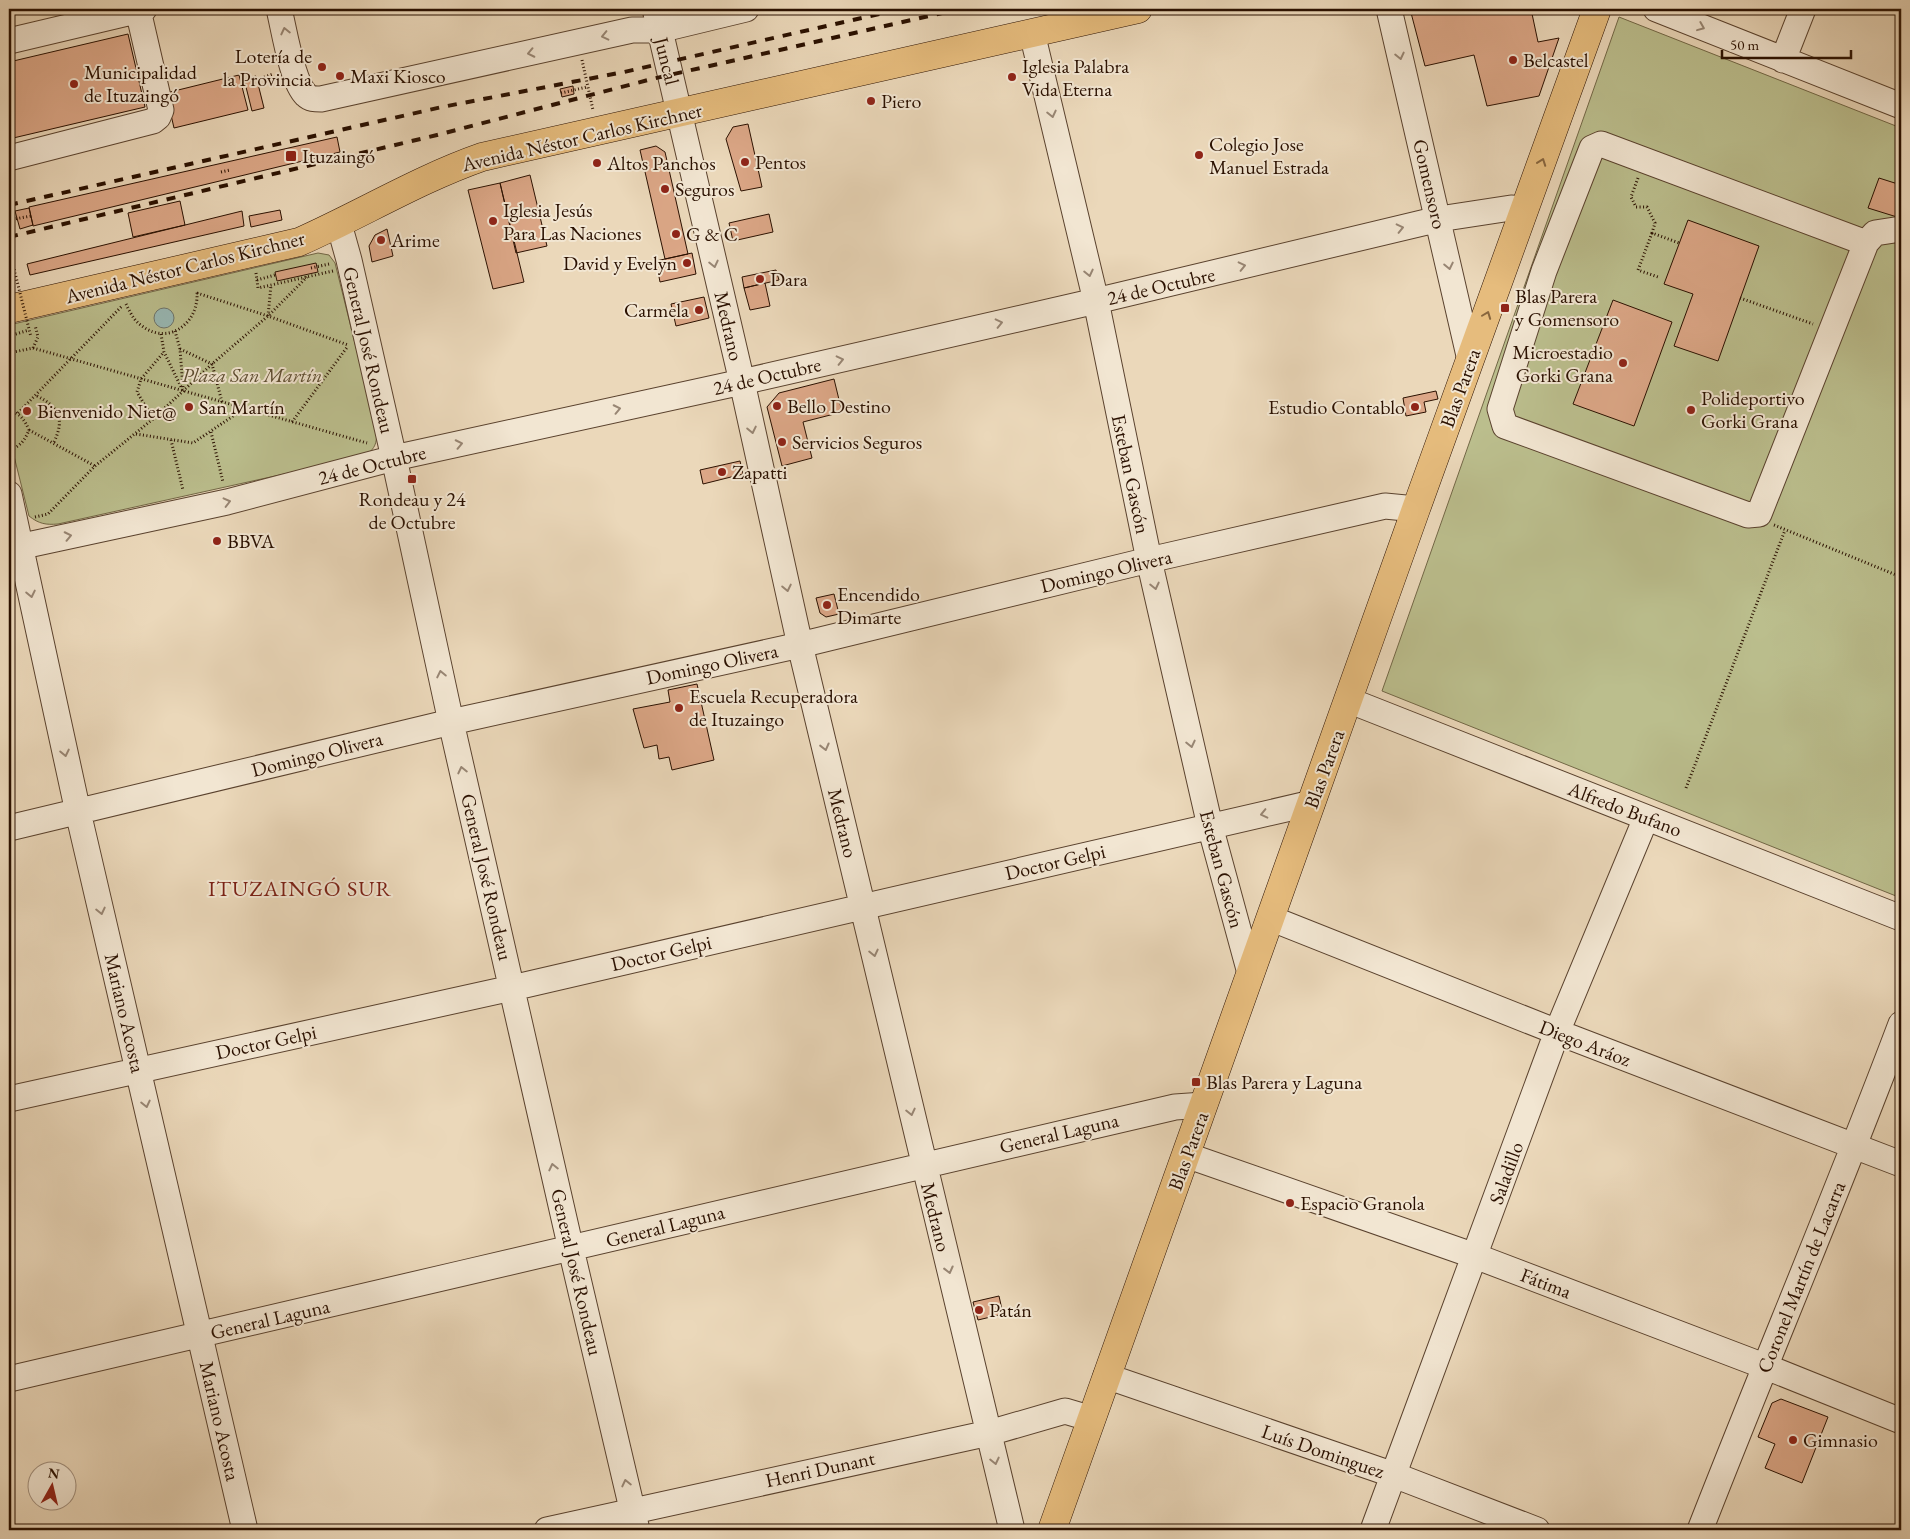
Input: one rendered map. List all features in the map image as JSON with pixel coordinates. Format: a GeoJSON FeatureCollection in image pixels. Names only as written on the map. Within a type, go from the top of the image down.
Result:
{"type":"FeatureCollection","features":[{"type":"Feature","properties":{"kind":"main road","name":"Avenida Néstor Carlos Kirchner"},"geometry":{"type":"LineString","coordinates":[[22,315],[192,267],[299,242],[454,167],[482,158],[1138,9]]}},
{"type":"Feature","properties":{"kind":"main road","name":"Blas Parera"},"geometry":{"type":"LineString","coordinates":[[1052,1530],[1416,509],[1597,9]]}},
{"type":"Feature","properties":{"kind":"street"},"geometry":{"type":"LineString","coordinates":[[9,41],[141,9],[161,110],[158,117],[153,121],[9,158]]}},
{"type":"Feature","properties":{"kind":"street"},"geometry":{"type":"LineString","coordinates":[[279,9],[293,67],[300,87],[311,99],[320,99],[632,30],[657,19],[702,9]]}},
{"type":"Feature","properties":{"kind":"street"},"geometry":{"type":"LineString","coordinates":[[657,19],[746,9]]}},
{"type":"Feature","properties":{"kind":"street","name":"Gomensoro"},"geometry":{"type":"LineString","coordinates":[[1389,9],[1470,360]]}},
{"type":"Feature","properties":{"kind":"street"},"geometry":{"type":"LineString","coordinates":[[1656,9],[1901,106]]}},
{"type":"Feature","properties":{"kind":"street"},"geometry":{"type":"LineString","coordinates":[[1783,60],[1803,9]]}},
{"type":"Feature","properties":{"kind":"street","name":"Juncal"},"geometry":{"type":"LineString","coordinates":[[657,19],[680,114]]}},
{"type":"Feature","properties":{"kind":"street","name":"Esteban Gascón"},"geometry":{"type":"LineString","coordinates":[[1032,33],[1096,301],[1149,560],[1210,826],[1250,973]]}},
{"type":"Feature","properties":{"kind":"street","name":"Medrano"},"geometry":{"type":"LineString","coordinates":[[680,114],[800,645],[1012,1530]]}},
{"type":"Feature","properties":{"kind":"street"},"geometry":{"type":"LineString","coordinates":[[1866,243],[1601,144],[1592,148],[1544,271],[1500,409],[1505,426],[1748,515],[1759,514],[1866,243],[1875,233],[1901,229]]}},
{"type":"Feature","properties":{"kind":"street","name":"24 de Octubre"},"geometry":{"type":"LineString","coordinates":[[14,548],[227,502],[393,454],[742,382],[1096,301],[1439,219],[1511,208],[1525,209]]}},
{"type":"Feature","properties":{"kind":"street","name":"General José Rondeau"},"geometry":{"type":"LineString","coordinates":[[339,224],[393,454],[571,1249],[635,1520]]}},
{"type":"Feature","properties":{"kind":"street","name":"Mariano Acosta"},"geometry":{"type":"LineString","coordinates":[[9,494],[15,522],[14,548],[78,812],[245,1530]]}},
{"type":"Feature","properties":{"kind":"street","name":"Domingo Olivera"},"geometry":{"type":"LineString","coordinates":[[9,828],[452,722],[800,645],[1149,560],[1385,506],[1416,509]]}},
{"type":"Feature","properties":{"kind":"street","name":"Alfredo Bufano"},"geometry":{"type":"LineString","coordinates":[[1348,700],[1901,918]]}},
{"type":"Feature","properties":{"kind":"street","name":"Doctor Gelpi"},"geometry":{"type":"LineString","coordinates":[[9,1099],[512,988],[1312,803]]}},
{"type":"Feature","properties":{"kind":"street","name":"Saladillo"},"geometry":{"type":"LineString","coordinates":[[1373,1530],[1476,1256],[1557,1032],[1646,818]]}},
{"type":"Feature","properties":{"kind":"street","name":"Diego Aráoz"},"geometry":{"type":"LineString","coordinates":[[1270,918],[1557,1032],[1901,1164]]}},
{"type":"Feature","properties":{"kind":"street","name":"Coronel Martín de Lacarra"},"geometry":{"type":"LineString","coordinates":[[1700,1530],[1764,1366],[1855,1146],[1901,1024]]}},
{"type":"Feature","properties":{"kind":"street","name":"General Laguna"},"geometry":{"type":"LineString","coordinates":[[9,1379],[571,1249],[923,1164],[1175,1106],[1204,1105]]}},
{"type":"Feature","properties":{"kind":"street","name":"Fátima"},"geometry":{"type":"LineString","coordinates":[[1186,1156],[1476,1256],[1764,1366],[1901,1422]]}},
{"type":"Feature","properties":{"kind":"street","name":"Luís Dominguez"},"geometry":{"type":"LineString","coordinates":[[1106,1376],[1394,1475],[1537,1530]]}},
{"type":"Feature","properties":{"kind":"street","name":"Henri Dunant"},"geometry":{"type":"LineString","coordinates":[[547,1530],[635,1520],[989,1433],[1065,1411],[1092,1419]]}},
{"type":"Feature","properties":{"kind":"path"},"geometry":{"type":"LineString","coordinates":[[578,42],[595,117]]}},
{"type":"Feature","properties":{"kind":"path"},"geometry":{"type":"LineString","coordinates":[[561,93],[587,87]]}},
{"type":"Feature","properties":{"kind":"path"},"geometry":{"type":"LineString","coordinates":[[1645,160],[1631,197],[1636,207],[1647,207],[1655,223],[1638,270],[1658,277]]}},
{"type":"Feature","properties":{"kind":"path"},"geometry":{"type":"LineString","coordinates":[[221,172],[230,170]]}},
{"type":"Feature","properties":{"kind":"path"},"geometry":{"type":"LineString","coordinates":[[9,220],[31,216]]}},
{"type":"Feature","properties":{"kind":"path"},"geometry":{"type":"LineString","coordinates":[[1652,233],[1679,243]]}},
{"type":"Feature","properties":{"kind":"path"},"geometry":{"type":"LineString","coordinates":[[9,249],[22,315],[31,337]]}},
{"type":"Feature","properties":{"kind":"path"},"geometry":{"type":"LineString","coordinates":[[253,253],[258,288],[350,268]]}},
{"type":"Feature","properties":{"kind":"path"},"geometry":{"type":"LineString","coordinates":[[18,413],[37,396],[126,302],[133,318],[141,326],[161,334],[175,331],[185,325],[193,316],[197,305],[192,267]]}},
{"type":"Feature","properties":{"kind":"path"},"geometry":{"type":"LineString","coordinates":[[257,280],[275,276]]}},
{"type":"Feature","properties":{"kind":"path"},"geometry":{"type":"LineString","coordinates":[[15,522],[48,514],[95,466],[153,419],[212,364],[268,316],[307,277]]}},
{"type":"Feature","properties":{"kind":"path"},"geometry":{"type":"LineString","coordinates":[[268,316],[272,284]]}},
{"type":"Feature","properties":{"kind":"path"},"geometry":{"type":"LineString","coordinates":[[197,294],[268,316],[348,346],[292,422]]}},
{"type":"Feature","properties":{"kind":"path"},"geometry":{"type":"LineString","coordinates":[[1740,298],[1831,330]]}},
{"type":"Feature","properties":{"kind":"path"},"geometry":{"type":"LineString","coordinates":[[9,336],[22,315]]}},
{"type":"Feature","properties":{"kind":"path"},"geometry":{"type":"LineString","coordinates":[[22,315],[38,337],[33,348]]}},
{"type":"Feature","properties":{"kind":"path"},"geometry":{"type":"LineString","coordinates":[[175,331],[180,349],[183,391]]}},
{"type":"Feature","properties":{"kind":"path"},"geometry":{"type":"LineString","coordinates":[[161,334],[164,352],[183,391]]}},
{"type":"Feature","properties":{"kind":"path"},"geometry":{"type":"LineString","coordinates":[[9,344],[10,353],[33,348],[245,408],[393,454]]}},
{"type":"Feature","properties":{"kind":"path"},"geometry":{"type":"LineString","coordinates":[[180,349],[212,364]]}},
{"type":"Feature","properties":{"kind":"path"},"geometry":{"type":"LineString","coordinates":[[153,419],[137,392],[141,379],[164,352]]}},
{"type":"Feature","properties":{"kind":"path"},"geometry":{"type":"LineString","coordinates":[[212,364],[222,402]]}},
{"type":"Feature","properties":{"kind":"path"},"geometry":{"type":"LineString","coordinates":[[37,396],[56,409],[59,418],[58,435],[54,442]]}},
{"type":"Feature","properties":{"kind":"path"},"geometry":{"type":"LineString","coordinates":[[135,434],[193,443],[245,408]]}},
{"type":"Feature","properties":{"kind":"path"},"geometry":{"type":"LineString","coordinates":[[9,411],[18,413],[29,430],[95,466]]}},
{"type":"Feature","properties":{"kind":"path"},"geometry":{"type":"LineString","coordinates":[[9,450],[21,444],[29,430]]}},
{"type":"Feature","properties":{"kind":"path"},"geometry":{"type":"LineString","coordinates":[[210,432],[227,502]]}},
{"type":"Feature","properties":{"kind":"path"},"geometry":{"type":"LineString","coordinates":[[171,440],[188,511]]}},
{"type":"Feature","properties":{"kind":"path"},"geometry":{"type":"LineString","coordinates":[[1748,515],[1901,577]]}},
{"type":"Feature","properties":{"kind":"path"},"geometry":{"type":"LineString","coordinates":[[1686,788],[1785,530]]}},
{"type":"Feature","properties":{"kind":"green space","name":"Polideportivo Gorki Grana"},"geometry":{"type":"Polygon","coordinates":[[[1619,17],[1901,128],[1901,898],[1382,691],[1619,17]]]}},
{"type":"Feature","properties":{"kind":"green space","name":"Plaza San Martín"},"geometry":{"type":"Polygon","coordinates":[[[318,253],[329,255],[335,263],[376,428],[376,442],[370,452],[361,457],[58,524],[43,523],[29,516],[9,436],[9,325],[318,253]]]}},
{"type":"Feature","properties":{"kind":"water"},"geometry":{"type":"Polygon","coordinates":[[[164,308],[171,311],[174,318],[171,325],[164,328],[157,325],[154,318],[157,311],[164,308]]]}},
{"type":"Feature","properties":{"kind":"building","name":"Belcastel"},"geometry":{"type":"Polygon","coordinates":[[[1410,9],[1531,9],[1538,42],[1559,38],[1539,96],[1487,106],[1474,55],[1425,66],[1410,9]]]}},
{"type":"Feature","properties":{"kind":"building","name":"Municipalidad de Ituzaingó"},"geometry":{"type":"Polygon","coordinates":[[[128,34],[145,107],[9,139],[9,62],[128,34]]]}},
{"type":"Feature","properties":{"kind":"building"},"geometry":{"type":"Polygon","coordinates":[[[239,75],[248,110],[174,128],[166,93],[239,75]]]}},
{"type":"Feature","properties":{"kind":"building"},"geometry":{"type":"Polygon","coordinates":[[[256,76],[264,108],[252,111],[244,79],[256,76]]]}},
{"type":"Feature","properties":{"kind":"building"},"geometry":{"type":"Polygon","coordinates":[[[573,86],[574,94],[562,97],[560,89],[573,86]]]}},
{"type":"Feature","properties":{"kind":"building"},"geometry":{"type":"Polygon","coordinates":[[[748,124],[762,187],[741,191],[726,139],[733,127],[748,124]]]}},
{"type":"Feature","properties":{"kind":"building"},"geometry":{"type":"Polygon","coordinates":[[[337,137],[340,152],[33,226],[29,207],[337,137]]]}},
{"type":"Feature","properties":{"kind":"building"},"geometry":{"type":"Polygon","coordinates":[[[656,146],[665,152],[688,254],[665,259],[640,150],[656,146]]]}},
{"type":"Feature","properties":{"kind":"building"},"geometry":{"type":"Polygon","coordinates":[[[530,175],[547,246],[516,253],[500,183],[530,175]]]}},
{"type":"Feature","properties":{"kind":"building"},"geometry":{"type":"Polygon","coordinates":[[[1879,178],[1901,185],[1901,204],[1897,217],[1868,208],[1879,178]]]}},
{"type":"Feature","properties":{"kind":"building","name":"Iglesia Jesús Para Las Naciones"},"geometry":{"type":"Polygon","coordinates":[[[500,183],[524,282],[493,289],[468,190],[500,183]]]}},
{"type":"Feature","properties":{"kind":"building"},"geometry":{"type":"Polygon","coordinates":[[[180,201],[185,225],[133,237],[128,213],[180,201]]]}},
{"type":"Feature","properties":{"kind":"building"},"geometry":{"type":"Polygon","coordinates":[[[29,208],[33,225],[20,229],[15,211],[29,208]]]}},
{"type":"Feature","properties":{"kind":"building"},"geometry":{"type":"Polygon","coordinates":[[[280,210],[282,220],[251,227],[249,216],[280,210]]]}},
{"type":"Feature","properties":{"kind":"building"},"geometry":{"type":"Polygon","coordinates":[[[242,211],[244,226],[30,275],[27,264],[242,211]]]}},
{"type":"Feature","properties":{"kind":"building"},"geometry":{"type":"Polygon","coordinates":[[[769,214],[773,232],[733,241],[729,223],[769,214]]]}},
{"type":"Feature","properties":{"kind":"building"},"geometry":{"type":"Polygon","coordinates":[[[1688,220],[1759,246],[1718,361],[1674,346],[1693,294],[1664,284],[1688,220]]]}},
{"type":"Feature","properties":{"kind":"building","name":"Arime"},"geometry":{"type":"Polygon","coordinates":[[[387,229],[393,256],[372,262],[369,246],[375,235],[387,229]]]}},
{"type":"Feature","properties":{"kind":"building"},"geometry":{"type":"Polygon","coordinates":[[[692,253],[696,274],[660,282],[656,261],[692,253]]]}},
{"type":"Feature","properties":{"kind":"building"},"geometry":{"type":"Polygon","coordinates":[[[316,263],[318,272],[277,281],[275,272],[316,263]]]}},
{"type":"Feature","properties":{"kind":"building","name":"Dara"},"geometry":{"type":"Polygon","coordinates":[[[776,270],[779,280],[744,288],[742,277],[776,270]]]}},
{"type":"Feature","properties":{"kind":"building"},"geometry":{"type":"Polygon","coordinates":[[[765,283],[770,306],[750,310],[744,288],[765,283]]]}},
{"type":"Feature","properties":{"kind":"building"},"geometry":{"type":"Polygon","coordinates":[[[704,297],[709,318],[676,326],[671,304],[704,297]]]}},
{"type":"Feature","properties":{"kind":"building","name":"Microestadio Gorki Grana"},"geometry":{"type":"Polygon","coordinates":[[[1613,300],[1672,322],[1634,426],[1573,404],[1613,300]]]}},
{"type":"Feature","properties":{"kind":"building"},"geometry":{"type":"Polygon","coordinates":[[[834,379],[842,412],[803,422],[812,458],[782,466],[767,407],[779,393],[834,379]]]}},
{"type":"Feature","properties":{"kind":"building","name":"Estudio Contablo"},"geometry":{"type":"Polygon","coordinates":[[[1436,391],[1438,399],[1424,402],[1426,412],[1406,416],[1403,398],[1436,391]]]}},
{"type":"Feature","properties":{"kind":"building","name":"Zapatti"},"geometry":{"type":"Polygon","coordinates":[[[740,461],[743,474],[703,484],[700,470],[740,461]]]}},
{"type":"Feature","properties":{"kind":"building","name":"Encendido Dimarte"},"geometry":{"type":"Polygon","coordinates":[[[834,594],[839,614],[826,617],[820,613],[816,598],[834,594]]]}},
{"type":"Feature","properties":{"kind":"building"},"geometry":{"type":"Polygon","coordinates":[[[697,684],[714,760],[672,770],[669,757],[659,759],[657,745],[644,748],[633,709],[670,702],[668,690],[697,684]]]}},
{"type":"Feature","properties":{"kind":"building"},"geometry":{"type":"Polygon","coordinates":[[[999,1296],[1003,1314],[978,1320],[973,1302],[999,1296]]]}},
{"type":"Feature","properties":{"kind":"building","name":"Gimnasio"},"geometry":{"type":"Polygon","coordinates":[[[1781,1399],[1828,1417],[1802,1483],[1765,1468],[1775,1444],[1758,1437],[1772,1403],[1781,1399]]]}},
{"type":"Feature","properties":{"kind":"railway"},"geometry":{"type":"LineString","coordinates":[[9,205],[442,107],[624,72],[901,9]]}},
{"type":"Feature","properties":{"kind":"railway"},"geometry":{"type":"LineString","coordinates":[[9,237],[437,135],[652,79],[960,9]]}},
{"type":"Feature","properties":{"kind":"place","name":"Belcastel"},"geometry":{"type":"Point","coordinates":[1513,60]}},
{"type":"Feature","properties":{"kind":"place","name":"Lotería de la Provincia"},"geometry":{"type":"Point","coordinates":[322,67]}},
{"type":"Feature","properties":{"kind":"place","name":"Maxi Kiosco"},"geometry":{"type":"Point","coordinates":[340,76]}},
{"type":"Feature","properties":{"kind":"place","name":"Iglesia Palabra Vida Eterna"},"geometry":{"type":"Point","coordinates":[1012,77]}},
{"type":"Feature","properties":{"kind":"place","name":"Municipalidad de Ituzaingó"},"geometry":{"type":"Point","coordinates":[74,84]}},
{"type":"Feature","properties":{"kind":"place","name":"Piero"},"geometry":{"type":"Point","coordinates":[871,101]}},
{"type":"Feature","properties":{"kind":"place","name":"Colegio Jose Manuel Estrada"},"geometry":{"type":"Point","coordinates":[1199,155]}},
{"type":"Feature","properties":{"kind":"place","name":"Ituzaingó"},"geometry":{"type":"Point","coordinates":[291,156]}},
{"type":"Feature","properties":{"kind":"place","name":"Pentos"},"geometry":{"type":"Point","coordinates":[745,162]}},
{"type":"Feature","properties":{"kind":"place","name":"Altos Panchos"},"geometry":{"type":"Point","coordinates":[597,163]}},
{"type":"Feature","properties":{"kind":"place","name":"Seguros"},"geometry":{"type":"Point","coordinates":[665,189]}},
{"type":"Feature","properties":{"kind":"place","name":"Iglesia Jesús Para Las Naciones"},"geometry":{"type":"Point","coordinates":[493,221]}},
{"type":"Feature","properties":{"kind":"place","name":"G & C"},"geometry":{"type":"Point","coordinates":[676,234]}},
{"type":"Feature","properties":{"kind":"place","name":"Arime"},"geometry":{"type":"Point","coordinates":[381,240]}},
{"type":"Feature","properties":{"kind":"place","name":"David y Evelyn"},"geometry":{"type":"Point","coordinates":[687,263]}},
{"type":"Feature","properties":{"kind":"place","name":"Dara"},"geometry":{"type":"Point","coordinates":[760,279]}},
{"type":"Feature","properties":{"kind":"place","name":"Blas Parera y Gomensoro"},"geometry":{"type":"Point","coordinates":[1505,308]}},
{"type":"Feature","properties":{"kind":"place","name":"Carmela"},"geometry":{"type":"Point","coordinates":[699,310]}},
{"type":"Feature","properties":{"kind":"place","name":"Microestadio Gorki Grana"},"geometry":{"type":"Point","coordinates":[1623,363]}},
{"type":"Feature","properties":{"kind":"place","name":"Bello Destino"},"geometry":{"type":"Point","coordinates":[777,406]}},
{"type":"Feature","properties":{"kind":"place","name":"San Martín"},"geometry":{"type":"Point","coordinates":[189,407]}},
{"type":"Feature","properties":{"kind":"place","name":"Estudio Contablo"},"geometry":{"type":"Point","coordinates":[1415,407]}},
{"type":"Feature","properties":{"kind":"place","name":"Polideportivo Gorki Grana"},"geometry":{"type":"Point","coordinates":[1691,410]}},
{"type":"Feature","properties":{"kind":"place","name":"Bienvenido Niet@"},"geometry":{"type":"Point","coordinates":[27,411]}},
{"type":"Feature","properties":{"kind":"place","name":"Servicios Seguros"},"geometry":{"type":"Point","coordinates":[782,442]}},
{"type":"Feature","properties":{"kind":"place","name":"Zapatti"},"geometry":{"type":"Point","coordinates":[722,472]}},
{"type":"Feature","properties":{"kind":"place","name":"Rondeau y 24 de Octubre"},"geometry":{"type":"Point","coordinates":[412,479]}},
{"type":"Feature","properties":{"kind":"place","name":"BBVA"},"geometry":{"type":"Point","coordinates":[217,541]}},
{"type":"Feature","properties":{"kind":"place","name":"Encendido Dimarte"},"geometry":{"type":"Point","coordinates":[827,605]}},
{"type":"Feature","properties":{"kind":"place","name":"Escuela Recuperadora de Ituzaingo"},"geometry":{"type":"Point","coordinates":[679,708]}},
{"type":"Feature","properties":{"kind":"place","name":"Blas Parera y Laguna"},"geometry":{"type":"Point","coordinates":[1196,1082]}},
{"type":"Feature","properties":{"kind":"place","name":"Espacio Granola"},"geometry":{"type":"Point","coordinates":[1290,1203]}},
{"type":"Feature","properties":{"kind":"place","name":"Patán"},"geometry":{"type":"Point","coordinates":[979,1310]}},
{"type":"Feature","properties":{"kind":"place","name":"Gimnasio"},"geometry":{"type":"Point","coordinates":[1793,1440]}},
{"type":"Feature","properties":{"kind":"district","name":"ITUZAINGÓ SUR"},"geometry":{"type":"Point","coordinates":[300,888]}}]}
